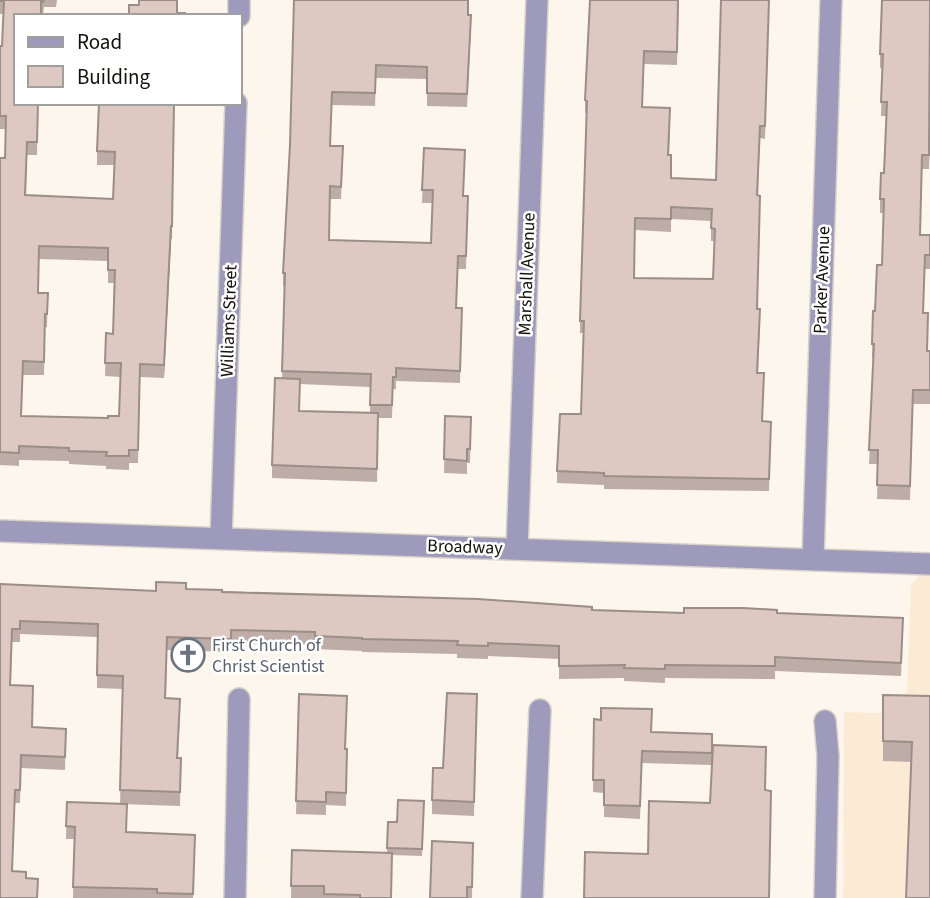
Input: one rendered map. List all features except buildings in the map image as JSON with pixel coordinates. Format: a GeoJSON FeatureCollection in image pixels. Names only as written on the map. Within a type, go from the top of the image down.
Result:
{"type":"FeatureCollection","features":[{"type":"Feature","properties":{"kind":"street","name":"Marshall Avenue"},"geometry":{"type":"LineString","coordinates":[[517,549],[537,0]]}},
{"type":"Feature","properties":{"kind":"street","name":"Parker Avenue"},"geometry":{"type":"LineString","coordinates":[[813,559],[831,0]]}},
{"type":"Feature","properties":{"kind":"street","name":"Williams Street"},"geometry":{"type":"LineString","coordinates":[[222,538],[236,105]]}},
{"type":"Feature","properties":{"kind":"street","name":"Broadway"},"geometry":{"type":"LineString","coordinates":[[0,531],[930,564]]}},
{"type":"Feature","properties":{"kind":"street"},"geometry":{"type":"LineString","coordinates":[[235,898],[239,699]]}},
{"type":"Feature","properties":{"kind":"street"},"geometry":{"type":"LineString","coordinates":[[532,898],[540,710]]}},
{"type":"Feature","properties":{"kind":"street"},"geometry":{"type":"LineString","coordinates":[[825,721],[828,756],[825,898]]}},
{"type":"Feature","properties":{"kind":"shaded area"},"geometry":{"type":"Polygon","coordinates":[[[930,563],[930,898],[843,898],[844,712],[906,714],[911,585],[930,563]]]}},
{"type":"Feature","properties":{"kind":"place","name":"First Church of Christ Scientist"},"geometry":{"type":"Point","coordinates":[188,655]}}]}
